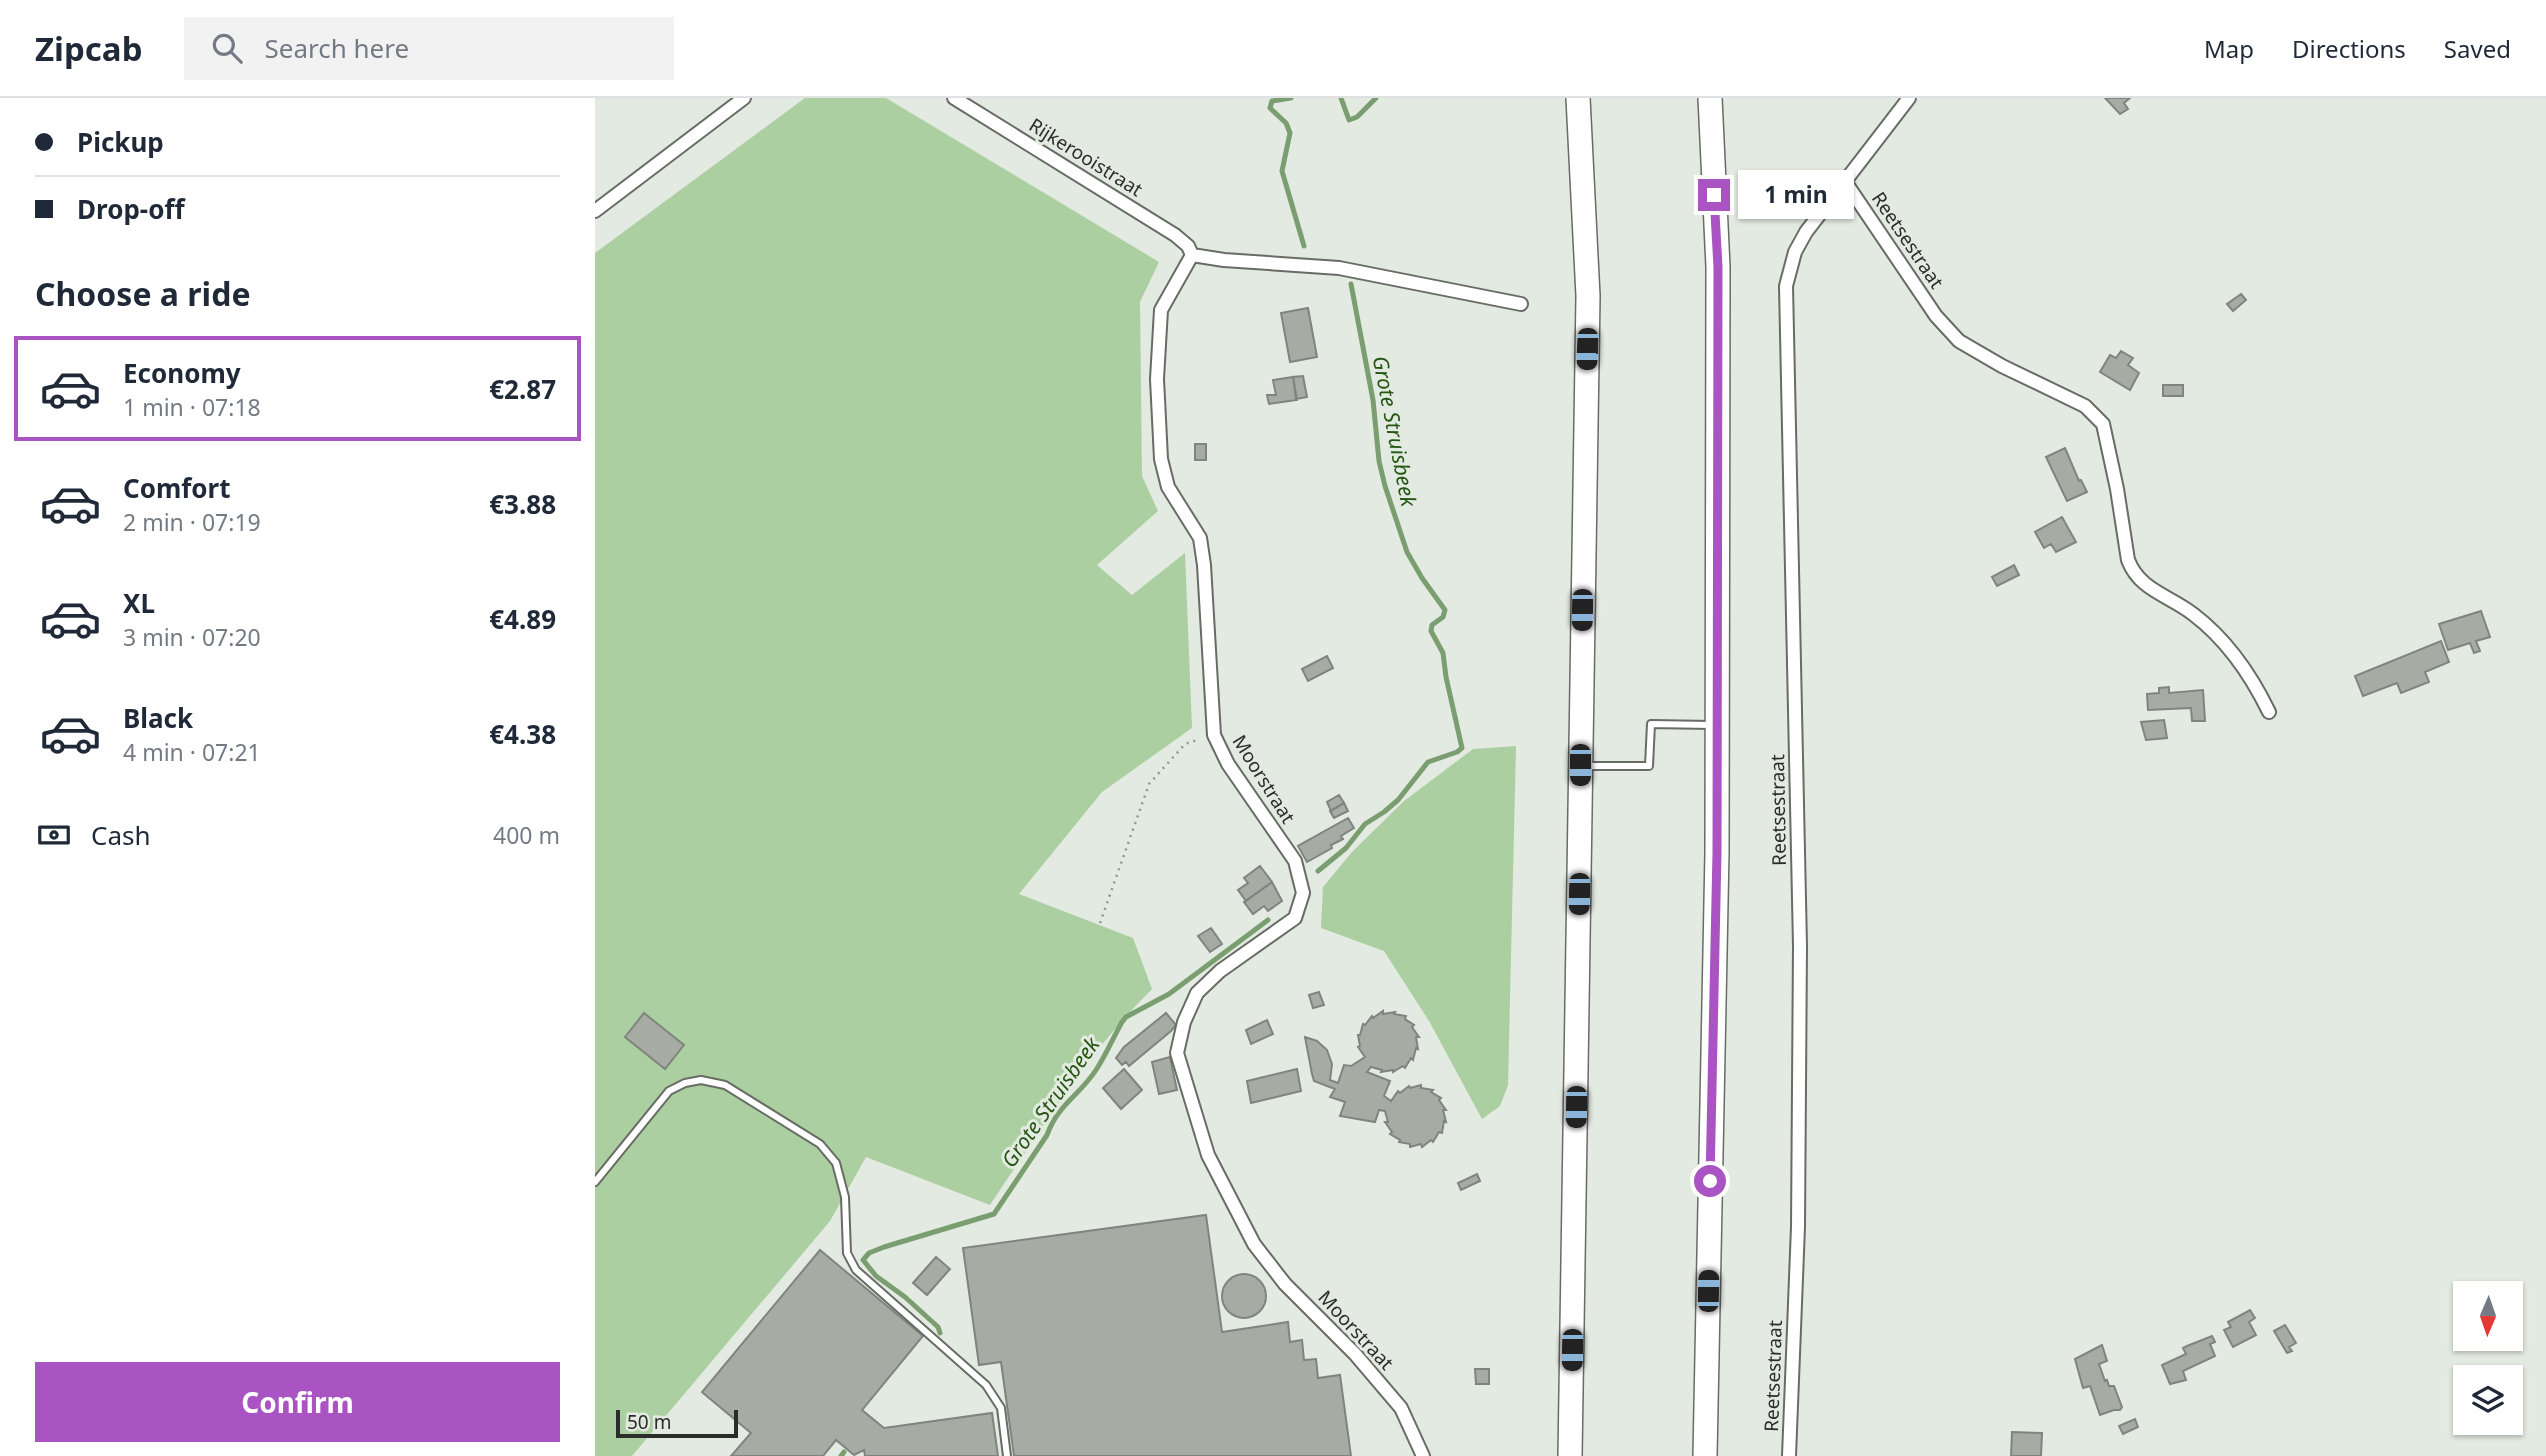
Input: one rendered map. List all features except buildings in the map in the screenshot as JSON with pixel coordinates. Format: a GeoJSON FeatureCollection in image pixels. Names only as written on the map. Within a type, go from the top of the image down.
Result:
{"type":"FeatureCollection","features":[{"type":"Feature","properties":{"kind":"highway"},"geometry":{"type":"LineString","coordinates":[[1570,1456],[1588,296],[1578,98]]}},
{"type":"Feature","properties":{"kind":"highway"},"geometry":{"type":"LineString","coordinates":[[1705,1456],[1717,852],[1718,267],[1710,98]]}},
{"type":"Feature","properties":{"kind":"street"},"geometry":{"type":"LineString","coordinates":[[595,211],[744,98]]}},
{"type":"Feature","properties":{"kind":"street","name":"Rijkerooistraat"},"geometry":{"type":"LineString","coordinates":[[954,98],[1175,235],[1188,246],[1192,255]]}},
{"type":"Feature","properties":{"kind":"street","name":"Reetsestraat"},"geometry":{"type":"LineString","coordinates":[[1789,1456],[1798,1215],[1800,946],[1784,310],[1786,286],[1795,252],[1806,232],[1909,98]]}},
{"type":"Feature","properties":{"kind":"street","name":"Reetsestraat"},"geometry":{"type":"LineString","coordinates":[[1845,180],[1936,316],[1959,341],[2002,366],[2085,405],[2103,424],[2132,570],[2148,588],[2191,612],[2210,628],[2256,684],[2269,712]]}},
{"type":"Feature","properties":{"kind":"street"},"geometry":{"type":"LineString","coordinates":[[1192,255],[1224,260],[1339,268],[1521,304]]}},
{"type":"Feature","properties":{"kind":"street","name":"Moorstraat"},"geometry":{"type":"LineString","coordinates":[[1192,255],[1161,310],[1157,379],[1161,458],[1168,487],[1200,538],[1215,735],[1229,764],[1295,861],[1303,894],[1295,918],[1220,971],[1197,993],[1184,1022],[1177,1052],[1208,1155],[1254,1244],[1285,1284],[1355,1354],[1401,1408],[1423,1456]]}},
{"type":"Feature","properties":{"kind":"lane"},"geometry":{"type":"LineString","coordinates":[[1580,765],[1649,766],[1651,724],[1717,725]]}},
{"type":"Feature","properties":{"kind":"lane"},"geometry":{"type":"LineString","coordinates":[[595,1182],[669,1091],[685,1083],[701,1080],[725,1085],[820,1144],[836,1163],[845,1197],[847,1253],[856,1270],[986,1385],[1001,1408],[1007,1456]]}},
{"type":"Feature","properties":{"kind":"path"},"geometry":{"type":"LineString","coordinates":[[1100,923],[1149,785],[1185,744],[1215,735]]}},
{"type":"Feature","properties":{"kind":"green space"},"geometry":{"type":"Polygon","coordinates":[[[805,98],[886,98],[1159,262],[1140,302],[1142,476],[1158,511],[1097,565],[1132,595],[1185,553],[1192,728],[1102,792],[1019,894],[1133,938],[1152,989],[1086,1066],[990,1205],[866,1157],[830,1221],[632,1456],[595,1456],[595,253],[805,98]]]}},
{"type":"Feature","properties":{"kind":"green space"},"geometry":{"type":"Polygon","coordinates":[[[1516,746],[1508,1085],[1500,1106],[1482,1119],[1429,1021],[1384,951],[1321,928],[1323,887],[1352,852],[1404,801],[1473,749],[1516,746]]]}},
{"type":"Feature","properties":{"kind":"waterway","name":"Grote Struisbeek"},"geometry":{"type":"LineString","coordinates":[[1291,98],[1272,101],[1270,108],[1286,123],[1290,133],[1282,171],[1304,246]]}},
{"type":"Feature","properties":{"kind":"waterway","name":"Grote Struisbeek"},"geometry":{"type":"LineString","coordinates":[[1341,98],[1349,120],[1357,117],[1376,98]]}},
{"type":"Feature","properties":{"kind":"waterway","name":"Grote Struisbeek"},"geometry":{"type":"LineString","coordinates":[[1318,871],[1346,848],[1365,824],[1398,800],[1428,762],[1462,748],[1443,653],[1431,631],[1432,625],[1443,617],[1445,610],[1407,552],[1385,486],[1379,461],[1373,400],[1351,284]]}},
{"type":"Feature","properties":{"kind":"waterway","name":"Grote Struisbeek"},"geometry":{"type":"LineString","coordinates":[[940,1333],[938,1327],[905,1297],[876,1276],[863,1260],[869,1253],[884,1247],[994,1214],[1047,1135],[1057,1115],[1096,1070],[1126,1017],[1169,994],[1268,920]]}},
{"type":"Feature","properties":{"kind":"waterway","name":"Grote Struisbeek"},"geometry":{"type":"LineString","coordinates":[[841,1456],[844,1452]]}},
{"type":"Feature","properties":{"kind":"route"},"geometry":{"type":"LineString","coordinates":[[1710,1181],[1717,852],[1718,267],[1714,195]]}}]}
